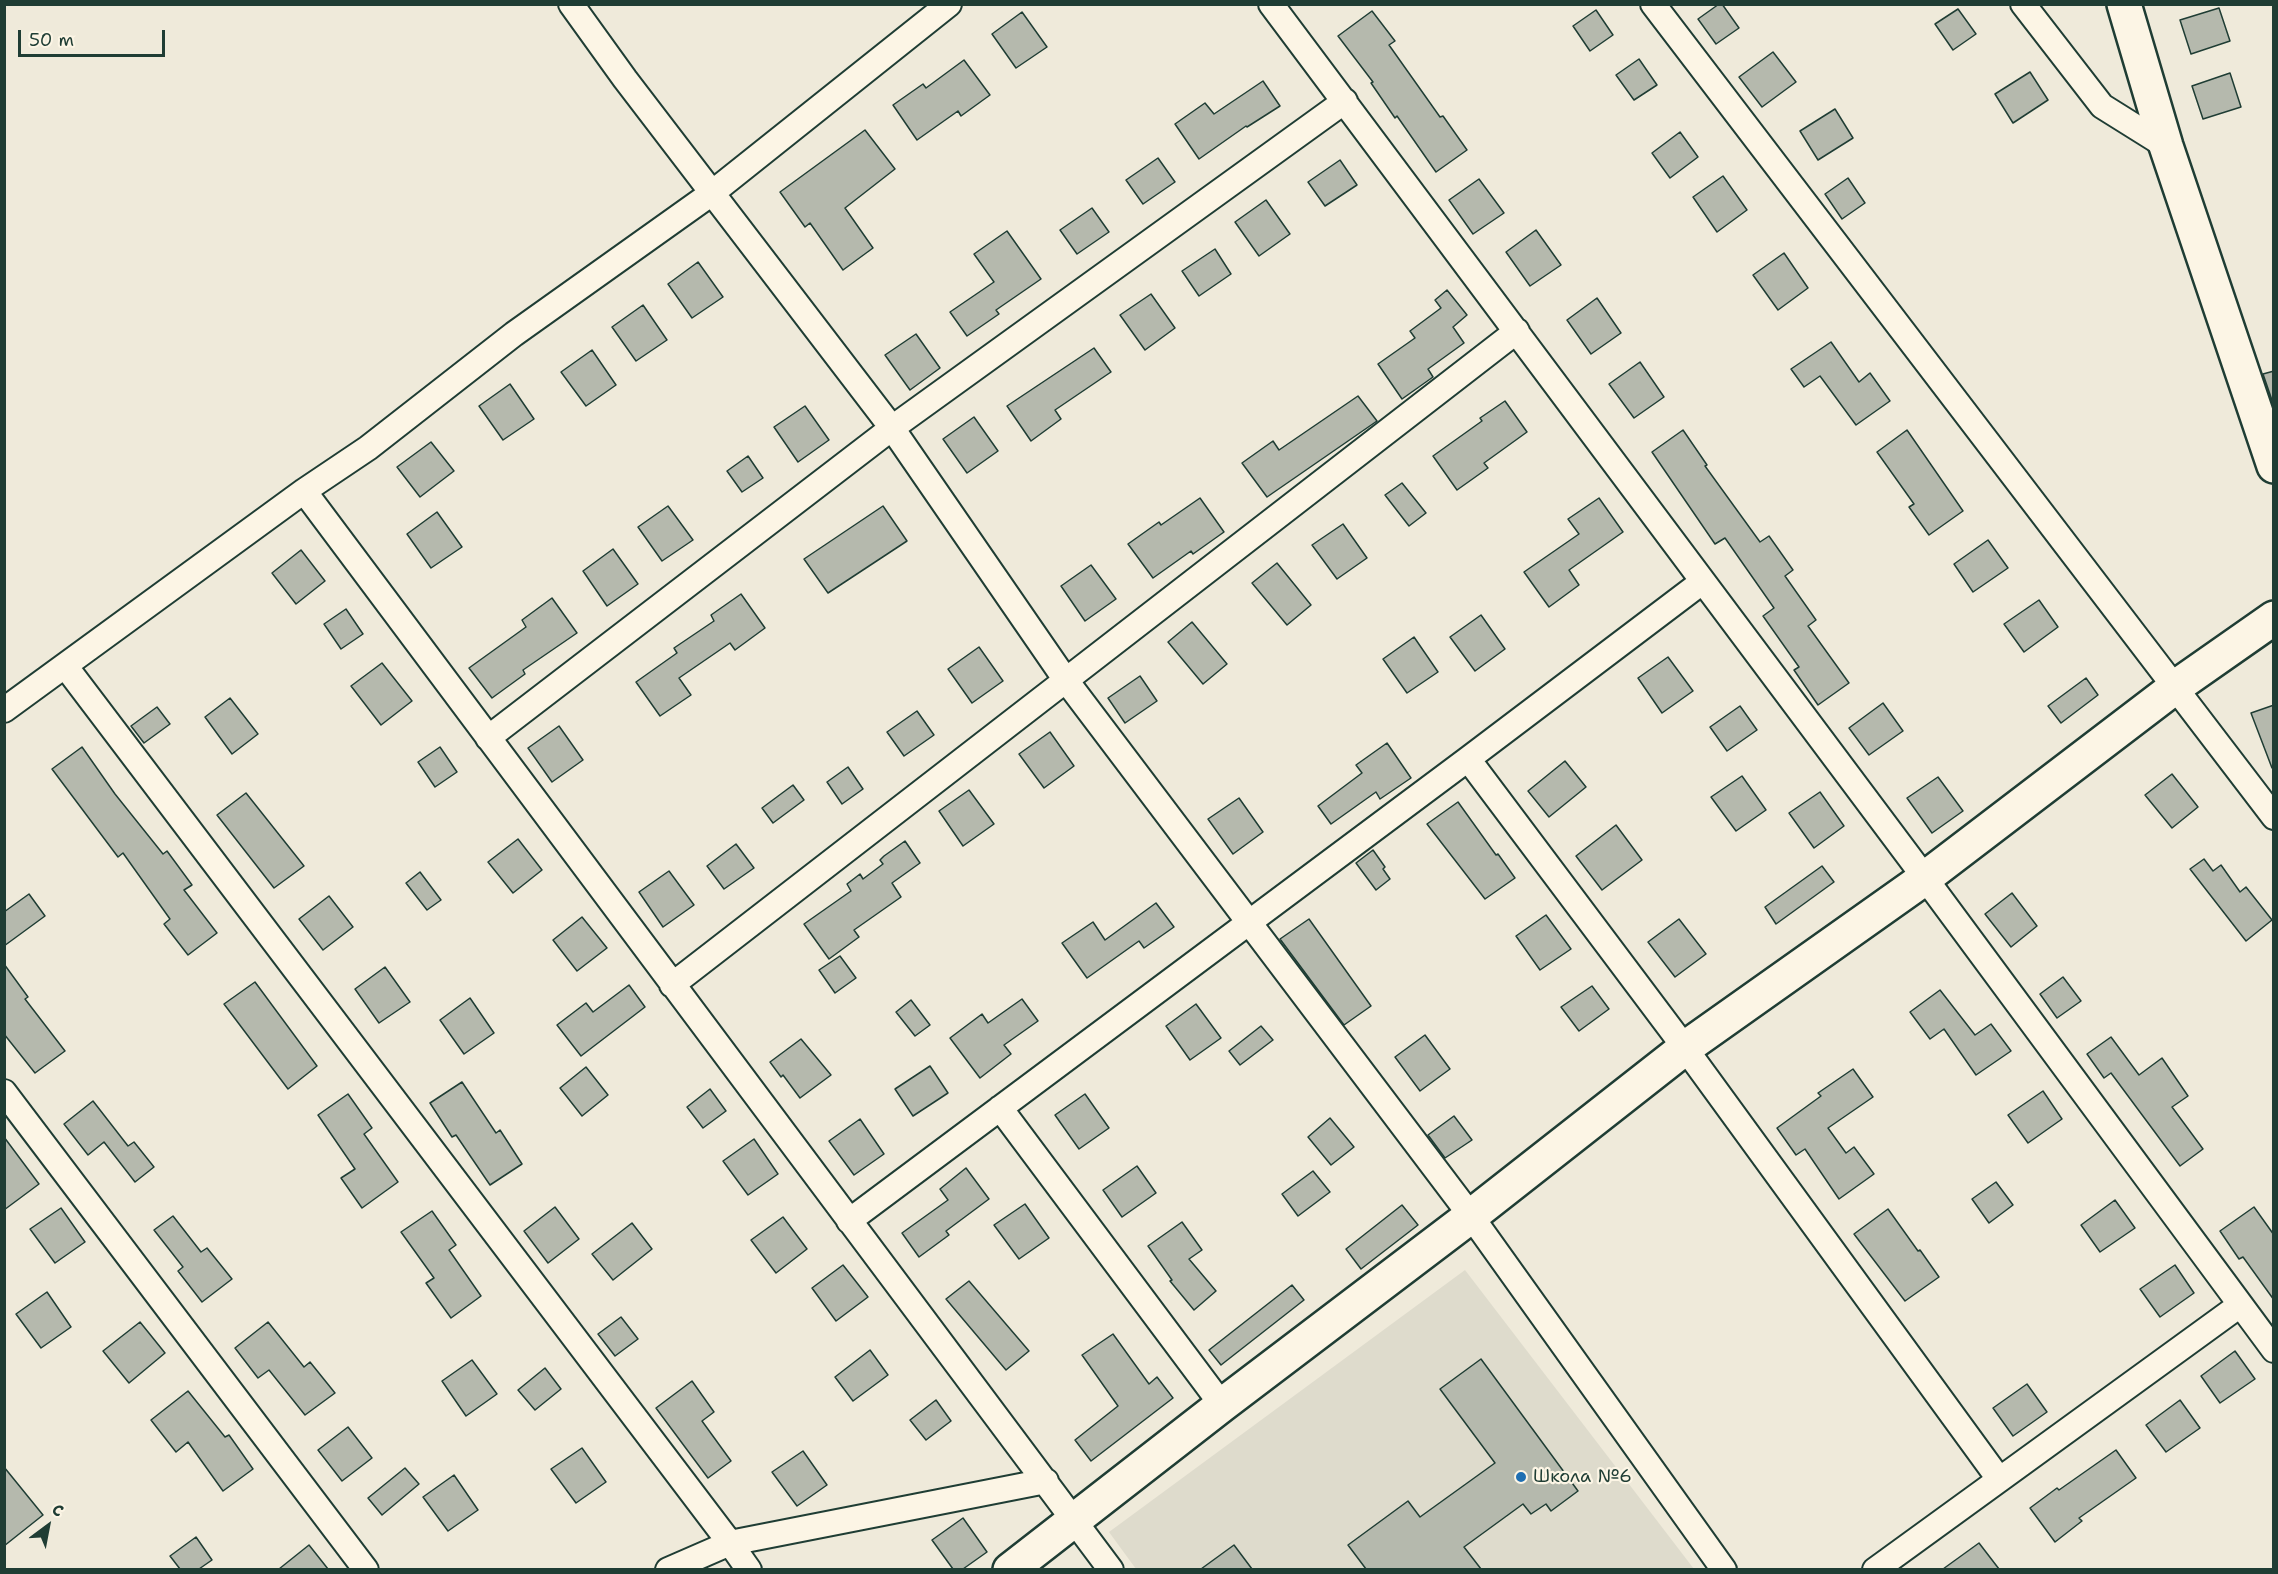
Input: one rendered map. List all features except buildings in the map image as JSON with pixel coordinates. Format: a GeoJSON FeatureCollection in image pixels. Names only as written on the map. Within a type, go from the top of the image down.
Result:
{"type":"FeatureCollection","features":[{"type":"Feature","properties":{"kind":"street"},"geometry":{"type":"LineString","coordinates":[[571,4],[892,428],[1065,679],[1471,1216],[1724,1569]]}},
{"type":"Feature","properties":{"kind":"street"},"geometry":{"type":"LineString","coordinates":[[4,710],[66,667],[303,491],[368,448],[514,334],[712,193],[949,4]]}},
{"type":"Feature","properties":{"kind":"street"},"geometry":{"type":"LineString","coordinates":[[1271,4],[1925,878],[2274,1350]]}},
{"type":"Feature","properties":{"kind":"street"},"geometry":{"type":"LineString","coordinates":[[1653,4],[2274,817]]}},
{"type":"Feature","properties":{"kind":"street"},"geometry":{"type":"LineString","coordinates":[[2023,4],[2102,106],[2166,146]]}},
{"type":"Feature","properties":{"kind":"street"},"geometry":{"type":"LineString","coordinates":[[2124,4],[2166,146],[2274,466]]}},
{"type":"Feature","properties":{"kind":"street"},"geometry":{"type":"LineString","coordinates":[[488,738],[892,428],[1345,101]]}},
{"type":"Feature","properties":{"kind":"street"},"geometry":{"type":"LineString","coordinates":[[672,985],[1517,331]]}},
{"type":"Feature","properties":{"kind":"street"},"geometry":{"type":"LineString","coordinates":[[303,491],[1111,1569]]}},
{"type":"Feature","properties":{"kind":"street"},"geometry":{"type":"LineString","coordinates":[[849,1221],[1702,582]]}},
{"type":"Feature","properties":{"kind":"street"},"geometry":{"type":"LineString","coordinates":[[1010,1569],[1471,1216],[1685,1048],[1925,878],[2174,688],[2274,618]]}},
{"type":"Feature","properties":{"kind":"street"},"geometry":{"type":"LineString","coordinates":[[66,667],[749,1569]]}},
{"type":"Feature","properties":{"kind":"street"},"geometry":{"type":"LineString","coordinates":[[1468,759],[1685,1048],[1999,1479]]}},
{"type":"Feature","properties":{"kind":"street"},"geometry":{"type":"LineString","coordinates":[[4,1092],[366,1569]]}},
{"type":"Feature","properties":{"kind":"street"},"geometry":{"type":"LineString","coordinates":[[1000,1108],[1222,1405]]}},
{"type":"Feature","properties":{"kind":"street"},"geometry":{"type":"LineString","coordinates":[[1875,1569],[2240,1305]]}},
{"type":"Feature","properties":{"kind":"street"},"geometry":{"type":"LineString","coordinates":[[668,1569],[730,1543],[1046,1481]]}},
{"type":"Feature","properties":{"kind":"shaded area"},"geometry":{"type":"Polygon","coordinates":[[[1465,1270],[1694,1569],[1136,1569],[1109,1532],[1465,1270]]]}},
{"type":"Feature","properties":{"kind":"place","name":"Школа №6"},"geometry":{"type":"Point","coordinates":[1521,1477]}}]}
